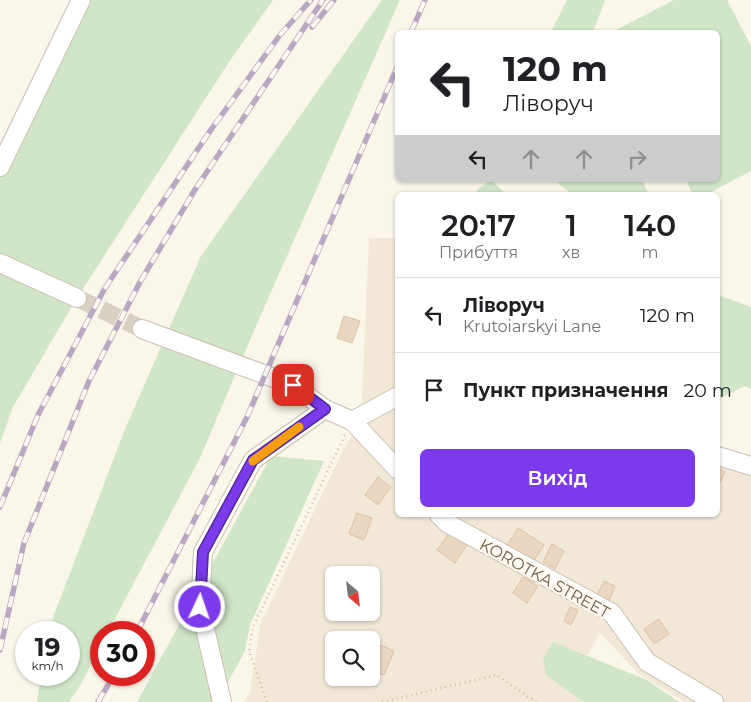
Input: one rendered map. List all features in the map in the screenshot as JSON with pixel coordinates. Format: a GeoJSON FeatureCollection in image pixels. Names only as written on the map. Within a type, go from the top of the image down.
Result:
{"type":"FeatureCollection","features":[{"type":"Feature","properties":{"kind":"street"},"geometry":{"type":"LineString","coordinates":[[0,167],[81,0]]}},
{"type":"Feature","properties":{"kind":"street"},"geometry":{"type":"LineString","coordinates":[[0,263],[76,298]]}},
{"type":"Feature","properties":{"kind":"street"},"geometry":{"type":"LineString","coordinates":[[142,329],[293,385],[325,409],[352,421],[395,467]]}},
{"type":"Feature","properties":{"kind":"street"},"geometry":{"type":"LineString","coordinates":[[352,421],[395,398]]}},
{"type":"Feature","properties":{"kind":"street"},"geometry":{"type":"LineString","coordinates":[[222,702],[200,607],[203,552],[253,460],[325,409]]}},
{"type":"Feature","properties":{"kind":"street"},"geometry":{"type":"LineString","coordinates":[[720,457],[751,466]]}},
{"type":"Feature","properties":{"kind":"street","name":"KOROTKA STREET"},"geometry":{"type":"LineString","coordinates":[[441,517],[447,523],[612,613],[647,662],[714,702]]}},
{"type":"Feature","properties":{"kind":"path"},"geometry":{"type":"LineString","coordinates":[[267,702],[249,651],[253,626],[352,421]]}},
{"type":"Feature","properties":{"kind":"path"},"geometry":{"type":"LineString","coordinates":[[382,702],[497,676],[536,702]]}},
{"type":"Feature","properties":{"kind":"shaded area"},"geometry":{"type":"Polygon","coordinates":[[[369,238],[395,238],[395,517],[720,517],[720,457],[751,466],[751,702],[685,702],[639,674],[600,633],[584,661],[582,702],[244,702],[250,692],[260,625],[343,450],[361,421],[369,238]]]}},
{"type":"Feature","properties":{"kind":"green space"},"geometry":{"type":"Polygon","coordinates":[[[81,0],[273,0],[229,62],[77,298],[13,407],[0,443],[0,167],[81,0]]]}},
{"type":"Feature","properties":{"kind":"green space"},"geometry":{"type":"Polygon","coordinates":[[[382,0],[400,0],[200,458],[114,621],[90,621],[90,666],[80,686],[80,621],[52,621],[125,429],[201,256],[382,0]]]}},
{"type":"Feature","properties":{"kind":"green space"},"geometry":{"type":"Polygon","coordinates":[[[567,0],[605,0],[594,30],[552,30],[567,0]]]}},
{"type":"Feature","properties":{"kind":"green space"},"geometry":{"type":"Polygon","coordinates":[[[674,0],[727,0],[751,46],[751,171],[711,192],[692,192],[687,182],[720,182],[720,30],[616,30],[674,0]]]}},
{"type":"Feature","properties":{"kind":"green space"},"geometry":{"type":"Polygon","coordinates":[[[488,182],[493,182],[504,192],[476,192],[488,182]]]}},
{"type":"Feature","properties":{"kind":"green space"},"geometry":{"type":"Polygon","coordinates":[[[557,182],[643,182],[648,192],[569,192],[557,182]]]}},
{"type":"Feature","properties":{"kind":"green space"},"geometry":{"type":"Polygon","coordinates":[[[720,295],[751,307],[751,389],[745,386],[720,398],[720,295]]]}},
{"type":"Feature","properties":{"kind":"green space"},"geometry":{"type":"Polygon","coordinates":[[[271,456],[324,461],[250,625],[245,651],[217,702],[137,702],[146,686],[155,686],[155,669],[271,456]]]}},
{"type":"Feature","properties":{"kind":"green space"},"geometry":{"type":"Polygon","coordinates":[[[553,642],[647,680],[679,702],[584,702],[546,675],[543,658],[553,642]]]}},
{"type":"Feature","properties":{"kind":"green space"},"geometry":{"type":"Polygon","coordinates":[[[39,686],[80,686],[69,702],[37,702],[39,686]]]}},
{"type":"Feature","properties":{"kind":"building"},"geometry":{"type":"Polygon","coordinates":[[[344,316],[360,321],[352,343],[337,338],[344,316]]]}},
{"type":"Feature","properties":{"kind":"building"},"geometry":{"type":"Polygon","coordinates":[[[720,469],[725,472],[720,483],[720,469]]]}},
{"type":"Feature","properties":{"kind":"building"},"geometry":{"type":"Polygon","coordinates":[[[378,477],[391,487],[378,505],[365,495],[378,477]]]}},
{"type":"Feature","properties":{"kind":"building"},"geometry":{"type":"Polygon","coordinates":[[[357,513],[372,518],[364,540],[349,534],[357,513]]]}},
{"type":"Feature","properties":{"kind":"building"},"geometry":{"type":"Polygon","coordinates":[[[518,528],[544,545],[532,564],[506,547],[518,528]]]}},
{"type":"Feature","properties":{"kind":"building"},"geometry":{"type":"Polygon","coordinates":[[[450,532],[467,545],[455,563],[437,550],[450,532]]]}},
{"type":"Feature","properties":{"kind":"building"},"geometry":{"type":"Polygon","coordinates":[[[552,544],[564,551],[555,569],[543,562],[552,544]]]}},
{"type":"Feature","properties":{"kind":"building"},"geometry":{"type":"Polygon","coordinates":[[[523,577],[538,586],[527,603],[513,593],[523,577]]]}},
{"type":"Feature","properties":{"kind":"building"},"geometry":{"type":"Polygon","coordinates":[[[604,581],[615,586],[609,601],[597,595],[604,581]]]}},
{"type":"Feature","properties":{"kind":"building"},"geometry":{"type":"Polygon","coordinates":[[[570,607],[578,610],[571,625],[564,621],[570,607]]]}},
{"type":"Feature","properties":{"kind":"building"},"geometry":{"type":"Polygon","coordinates":[[[659,619],[669,634],[654,644],[644,629],[659,619]]]}},
{"type":"Feature","properties":{"kind":"building"},"geometry":{"type":"Polygon","coordinates":[[[380,645],[394,651],[384,675],[380,673],[380,645]]]}},
{"type":"Feature","properties":{"kind":"tunnel"},"geometry":{"type":"LineString","coordinates":[[77,298],[142,329]]}},
{"type":"Feature","properties":{"kind":"railway"},"geometry":{"type":"LineString","coordinates":[[0,507],[38,415],[105,288],[210,131],[280,35],[311,0]]}},
{"type":"Feature","properties":{"kind":"railway"},"geometry":{"type":"LineString","coordinates":[[0,650],[24,543],[89,381],[140,282],[196,188],[323,0]]}},
{"type":"Feature","properties":{"kind":"railway"},"geometry":{"type":"LineString","coordinates":[[312,27],[334,0]]}},
{"type":"Feature","properties":{"kind":"railway"},"geometry":{"type":"LineString","coordinates":[[412,30],[425,0]]}},
{"type":"Feature","properties":{"kind":"railway"},"geometry":{"type":"LineString","coordinates":[[143,621],[247,417],[395,72]]}},
{"type":"Feature","properties":{"kind":"railway"},"geometry":{"type":"LineString","coordinates":[[98,702],[107,686]]}},
{"type":"Feature","properties":{"kind":"slow traffic"},"geometry":{"type":"LineString","coordinates":[[253,461],[299,427]]}},
{"type":"Feature","properties":{"kind":"route"},"geometry":{"type":"LineString","coordinates":[[200,607],[203,552],[253,460],[325,409],[293,385]]}}]}
